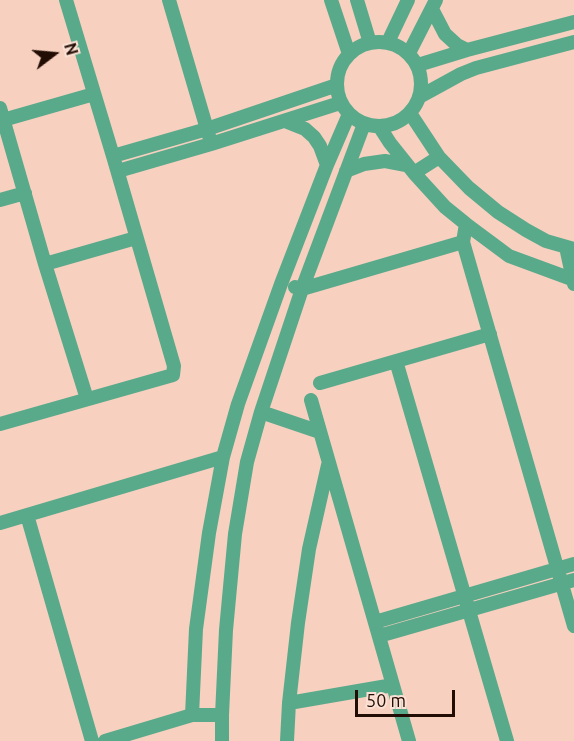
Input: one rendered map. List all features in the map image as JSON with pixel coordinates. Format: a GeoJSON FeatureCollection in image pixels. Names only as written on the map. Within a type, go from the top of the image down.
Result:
{"type":"FeatureCollection","features":[{"type":"Feature","properties":{"kind":"street"},"geometry":{"type":"LineString","coordinates":[[1,421],[173,375],[174,366],[66,0]]}},
{"type":"Feature","properties":{"kind":"street"},"geometry":{"type":"LineString","coordinates":[[169,0],[211,144]]}},
{"type":"Feature","properties":{"kind":"street"},"geometry":{"type":"LineString","coordinates":[[332,0],[349,54]]}},
{"type":"Feature","properties":{"kind":"street"},"geometry":{"type":"LineString","coordinates":[[357,0],[370,43]]}},
{"type":"Feature","properties":{"kind":"street"},"geometry":{"type":"LineString","coordinates":[[388,42],[408,0]]}},
{"type":"Feature","properties":{"kind":"street"},"geometry":{"type":"LineString","coordinates":[[409,53],[434,4]]}},
{"type":"Feature","properties":{"kind":"street"},"geometry":{"type":"LineString","coordinates":[[434,4],[445,34],[461,52],[461,74]]}},
{"type":"Feature","properties":{"kind":"street"},"geometry":{"type":"LineString","coordinates":[[418,65],[574,22]]}},
{"type":"Feature","properties":{"kind":"street"},"geometry":{"type":"LineString","coordinates":[[388,42],[409,53],[418,65],[422,80],[419,98],[410,113],[396,123],[379,126],[364,124],[345,108],[337,85],[341,67],[349,54],[370,43],[388,42]]}},
{"type":"Feature","properties":{"kind":"street"},"geometry":{"type":"LineString","coordinates":[[419,98],[461,74],[483,66],[574,42]]}},
{"type":"Feature","properties":{"kind":"street"},"geometry":{"type":"LineString","coordinates":[[113,156],[207,129],[337,85]]}},
{"type":"Feature","properties":{"kind":"street"},"geometry":{"type":"LineString","coordinates":[[87,399],[2,114],[94,94]]}},
{"type":"Feature","properties":{"kind":"street"},"geometry":{"type":"LineString","coordinates":[[118,171],[285,120],[345,108]]}},
{"type":"Feature","properties":{"kind":"street"},"geometry":{"type":"LineString","coordinates":[[192,715],[196,629],[209,532],[223,457],[238,404],[327,165],[345,108]]}},
{"type":"Feature","properties":{"kind":"street"},"geometry":{"type":"LineString","coordinates":[[379,126],[410,169],[465,224],[509,256],[574,281],[570,248],[546,241],[526,231],[469,188],[439,157],[410,113]]}},
{"type":"Feature","properties":{"kind":"street"},"geometry":{"type":"LineString","coordinates":[[285,120],[305,129],[314,137],[327,165]]}},
{"type":"Feature","properties":{"kind":"street"},"geometry":{"type":"LineString","coordinates":[[222,741],[226,630],[235,534],[247,462],[261,412],[302,289],[364,124]]}},
{"type":"Feature","properties":{"kind":"street"},"geometry":{"type":"LineString","coordinates":[[346,171],[364,164],[385,161],[410,169],[439,157]]}},
{"type":"Feature","properties":{"kind":"street"},"geometry":{"type":"LineString","coordinates":[[0,200],[25,193]]}},
{"type":"Feature","properties":{"kind":"street"},"geometry":{"type":"LineString","coordinates":[[465,224],[463,242],[557,569],[568,582],[574,626]]}},
{"type":"Feature","properties":{"kind":"street"},"geometry":{"type":"LineString","coordinates":[[45,264],[136,237]]}},
{"type":"Feature","properties":{"kind":"street"},"geometry":{"type":"LineString","coordinates":[[281,284],[302,289],[463,242]]}},
{"type":"Feature","properties":{"kind":"street"},"geometry":{"type":"LineString","coordinates":[[320,383],[490,334]]}},
{"type":"Feature","properties":{"kind":"street"},"geometry":{"type":"LineString","coordinates":[[396,361],[507,741]]}},
{"type":"Feature","properties":{"kind":"street"},"geometry":{"type":"LineString","coordinates":[[310,399],[409,741]]}},
{"type":"Feature","properties":{"kind":"street"},"geometry":{"type":"LineString","coordinates":[[261,412],[320,432]]}},
{"type":"Feature","properties":{"kind":"street"},"geometry":{"type":"LineString","coordinates":[[0,523],[223,457]]}},
{"type":"Feature","properties":{"kind":"street"},"geometry":{"type":"LineString","coordinates":[[288,741],[289,703],[298,623],[309,549],[328,462]]}},
{"type":"Feature","properties":{"kind":"street"},"geometry":{"type":"LineString","coordinates":[[27,515],[92,741]]}},
{"type":"Feature","properties":{"kind":"street"},"geometry":{"type":"LineString","coordinates":[[375,622],[574,564]]}},
{"type":"Feature","properties":{"kind":"street"},"geometry":{"type":"LineString","coordinates":[[379,636],[568,582]]}},
{"type":"Feature","properties":{"kind":"street"},"geometry":{"type":"LineString","coordinates":[[289,703],[393,685]]}},
{"type":"Feature","properties":{"kind":"street"},"geometry":{"type":"LineString","coordinates":[[105,741],[192,715],[222,715]]}}]}
